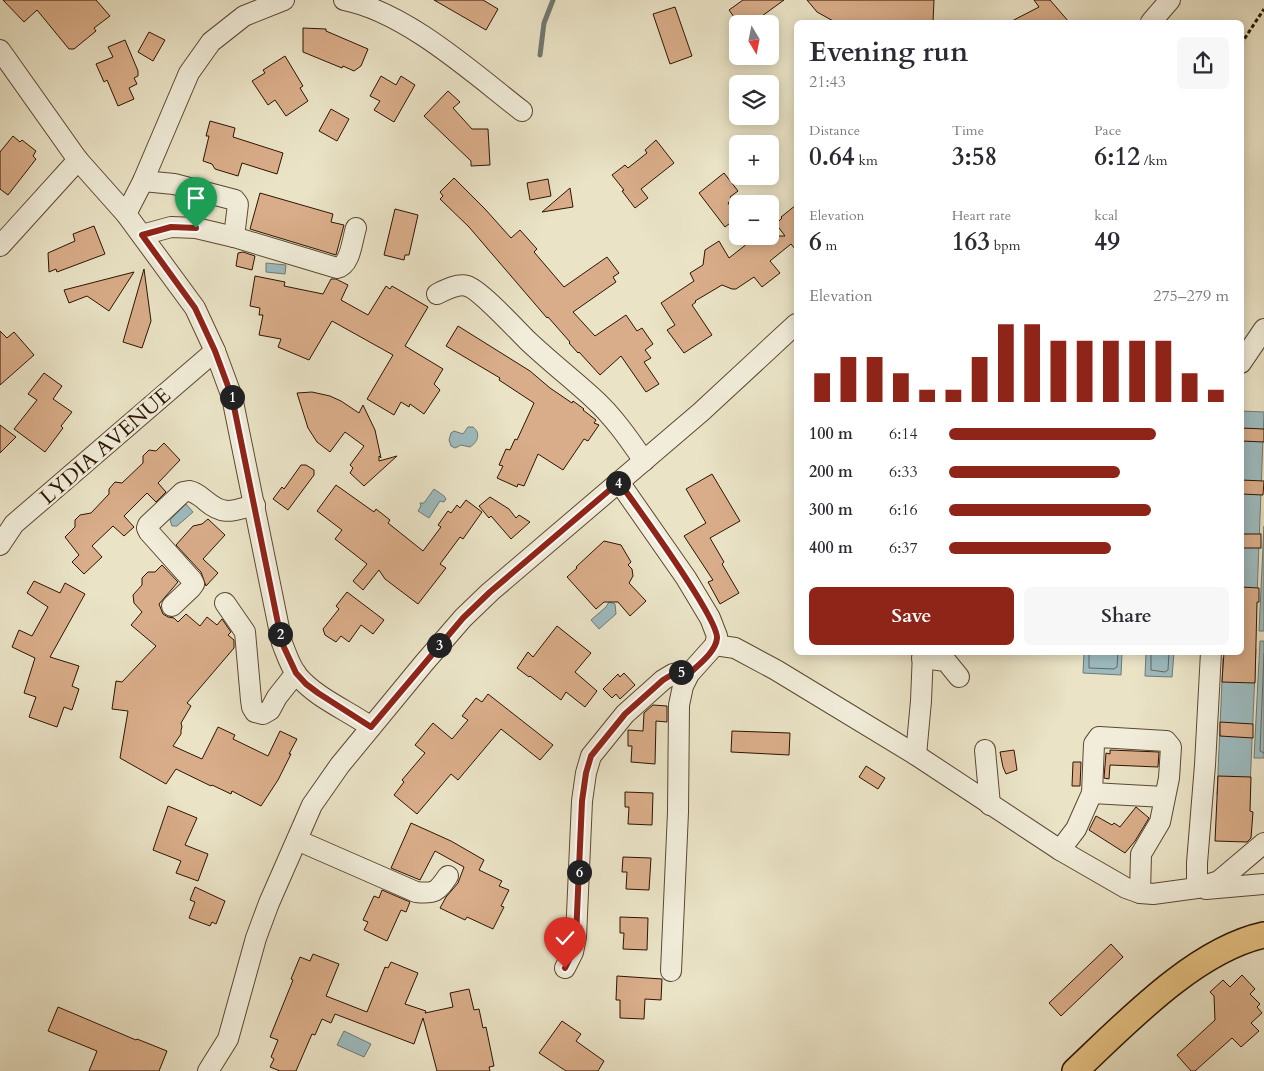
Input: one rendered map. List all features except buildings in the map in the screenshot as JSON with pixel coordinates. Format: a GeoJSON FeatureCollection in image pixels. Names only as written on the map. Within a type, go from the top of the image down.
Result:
{"type":"FeatureCollection","features":[{"type":"Feature","properties":{"kind":"main road"},"geometry":{"type":"LineString","coordinates":[[1076,1071],[1129,1021],[1189,970],[1229,947],[1264,935]]}},
{"type":"Feature","properties":{"kind":"street"},"geometry":{"type":"LineString","coordinates":[[126,214],[143,181],[189,73],[212,42],[244,16],[284,0]]}},
{"type":"Feature","properties":{"kind":"street"},"geometry":{"type":"LineString","coordinates":[[344,0],[358,2],[399,20],[454,58],[522,111]]}},
{"type":"Feature","properties":{"kind":"street"},"geometry":{"type":"LineString","coordinates":[[1152,20],[1170,0]]}},
{"type":"Feature","properties":{"kind":"street"},"geometry":{"type":"LineString","coordinates":[[0,50],[78,160],[126,214],[195,308],[215,351],[232,397],[282,643],[296,673],[318,693],[371,727]]}},
{"type":"Feature","properties":{"kind":"street"},"geometry":{"type":"LineString","coordinates":[[0,246],[78,160]]}},
{"type":"Feature","properties":{"kind":"street"},"geometry":{"type":"LineString","coordinates":[[143,181],[174,184],[235,200],[238,204],[234,236]]}},
{"type":"Feature","properties":{"kind":"street"},"geometry":{"type":"LineString","coordinates":[[142,235],[171,227],[181,227],[234,236],[337,268],[346,263],[356,228]]}},
{"type":"Feature","properties":{"kind":"street"},"geometry":{"type":"LineString","coordinates":[[437,294],[456,286],[466,285],[474,290],[549,361],[594,399],[626,435],[644,461]]}},
{"type":"Feature","properties":{"kind":"street"},"geometry":{"type":"LineString","coordinates":[[208,1071],[228,1039],[256,938],[269,903],[312,805],[340,765],[463,618],[490,592],[701,412],[794,326]]}},
{"type":"Feature","properties":{"kind":"street"},"geometry":{"type":"LineString","coordinates":[[1244,359],[1264,330]]}},
{"type":"Feature","properties":{"kind":"street","name":"LYDIA AVENUE"},"geometry":{"type":"LineString","coordinates":[[0,545],[14,524],[215,351]]}},
{"type":"Feature","properties":{"kind":"street"},"geometry":{"type":"LineString","coordinates":[[619,482],[680,570],[700,602],[717,636],[715,645],[689,674],[683,686],[679,705],[678,812],[671,971]]}},
{"type":"Feature","properties":{"kind":"street"},"geometry":{"type":"LineString","coordinates":[[172,606],[194,584],[149,532],[148,525],[183,492],[189,491],[200,496],[219,510],[226,512],[255,505]]}},
{"type":"Feature","properties":{"kind":"street"},"geometry":{"type":"LineString","coordinates":[[225,603],[245,632],[251,700],[255,712],[262,714],[270,710],[277,697],[296,673]]}},
{"type":"Feature","properties":{"kind":"street"},"geometry":{"type":"LineString","coordinates":[[715,645],[735,648],[776,670],[916,755],[1060,850],[1126,888],[1140,893],[1154,894],[1264,884]]}},
{"type":"Feature","properties":{"kind":"street"},"geometry":{"type":"LineString","coordinates":[[916,755],[921,701],[922,655],[946,661],[959,678]]}},
{"type":"Feature","properties":{"kind":"street"},"geometry":{"type":"LineString","coordinates":[[1197,888],[1211,655]]}},
{"type":"Feature","properties":{"kind":"street"},"geometry":{"type":"LineString","coordinates":[[565,968],[573,952],[576,936],[582,801],[586,773],[591,756],[625,714],[663,680],[673,674],[682,672],[689,674]]}},
{"type":"Feature","properties":{"kind":"street"},"geometry":{"type":"LineString","coordinates":[[1060,850],[1076,829],[1092,793],[1094,744],[1099,738],[1111,737],[1166,741],[1171,746],[1169,778],[1160,822],[1141,854],[1140,893]]}},
{"type":"Feature","properties":{"kind":"street"},"geometry":{"type":"LineString","coordinates":[[985,750],[990,805]]}},
{"type":"Feature","properties":{"kind":"street"},"geometry":{"type":"LineString","coordinates":[[1092,793],[1164,797]]}},
{"type":"Feature","properties":{"kind":"street"},"geometry":{"type":"LineString","coordinates":[[297,840],[416,892],[434,892],[440,888],[448,876]]}},
{"type":"Feature","properties":{"kind":"street"},"geometry":{"type":"LineString","coordinates":[[1175,892],[1219,881],[1264,843]]}},
{"type":"Feature","properties":{"kind":"path"},"geometry":{"type":"LineString","coordinates":[[1244,39],[1264,9]]}},
{"type":"Feature","properties":{"kind":"water"},"geometry":{"type":"Polygon","coordinates":[[[266,263],[286,265],[285,274],[266,272],[266,263]]]}},
{"type":"Feature","properties":{"kind":"water"},"geometry":{"type":"Polygon","coordinates":[[[1244,411],[1264,412],[1256,623],[1244,622],[1244,411]]]}},
{"type":"Feature","properties":{"kind":"water"},"geometry":{"type":"Polygon","coordinates":[[[468,427],[473,427],[477,432],[478,437],[475,443],[470,447],[461,445],[455,448],[451,446],[449,440],[451,433],[454,431],[463,434],[468,427]]]}},
{"type":"Feature","properties":{"kind":"water"},"geometry":{"type":"Polygon","coordinates":[[[434,489],[446,499],[444,502],[440,501],[429,518],[418,511],[421,506],[420,503],[424,503],[434,489]]]}},
{"type":"Feature","properties":{"kind":"water"},"geometry":{"type":"Polygon","coordinates":[[[186,504],[193,512],[177,526],[172,526],[170,520],[186,504]]]}},
{"type":"Feature","properties":{"kind":"water"},"geometry":{"type":"Polygon","coordinates":[[[1264,526],[1264,631],[1259,631],[1264,526]]]}},
{"type":"Feature","properties":{"kind":"water"},"geometry":{"type":"Polygon","coordinates":[[[609,602],[615,604],[616,614],[599,629],[591,620],[609,602]]]}},
{"type":"Feature","properties":{"kind":"water"},"geometry":{"type":"Polygon","coordinates":[[[1260,641],[1264,641],[1264,758],[1254,758],[1260,641]]]}},
{"type":"Feature","properties":{"kind":"water"},"geometry":{"type":"Polygon","coordinates":[[[1256,649],[1249,811],[1217,795],[1223,658],[1244,655],[1244,652],[1256,649]]]}},
{"type":"Feature","properties":{"kind":"water"},"geometry":{"type":"Polygon","coordinates":[[[1084,655],[1122,655],[1121,675],[1083,673],[1084,655]]]}},
{"type":"Feature","properties":{"kind":"water"},"geometry":{"type":"Polygon","coordinates":[[[1146,655],[1174,655],[1172,677],[1145,676],[1146,655]]]}},
{"type":"Feature","properties":{"kind":"water"},"geometry":{"type":"Polygon","coordinates":[[[344,1031],[371,1044],[364,1057],[337,1045],[344,1031]]]}},
{"type":"Feature","properties":{"kind":"waterway"},"geometry":{"type":"LineString","coordinates":[[540,55],[544,23],[553,0]]}},
{"type":"Feature","properties":{"kind":"route"},"geometry":{"type":"LineString","coordinates":[[196,228],[171,227],[142,235],[195,308],[215,351],[232,397],[282,643],[296,673],[306,684],[371,727],[463,618],[490,592],[619,482],[686,578],[710,618],[717,636],[715,645],[701,662],[689,674],[682,672],[673,674],[663,680],[625,714],[591,756],[586,773],[582,801],[576,936],[573,952],[565,968]]}}]}
